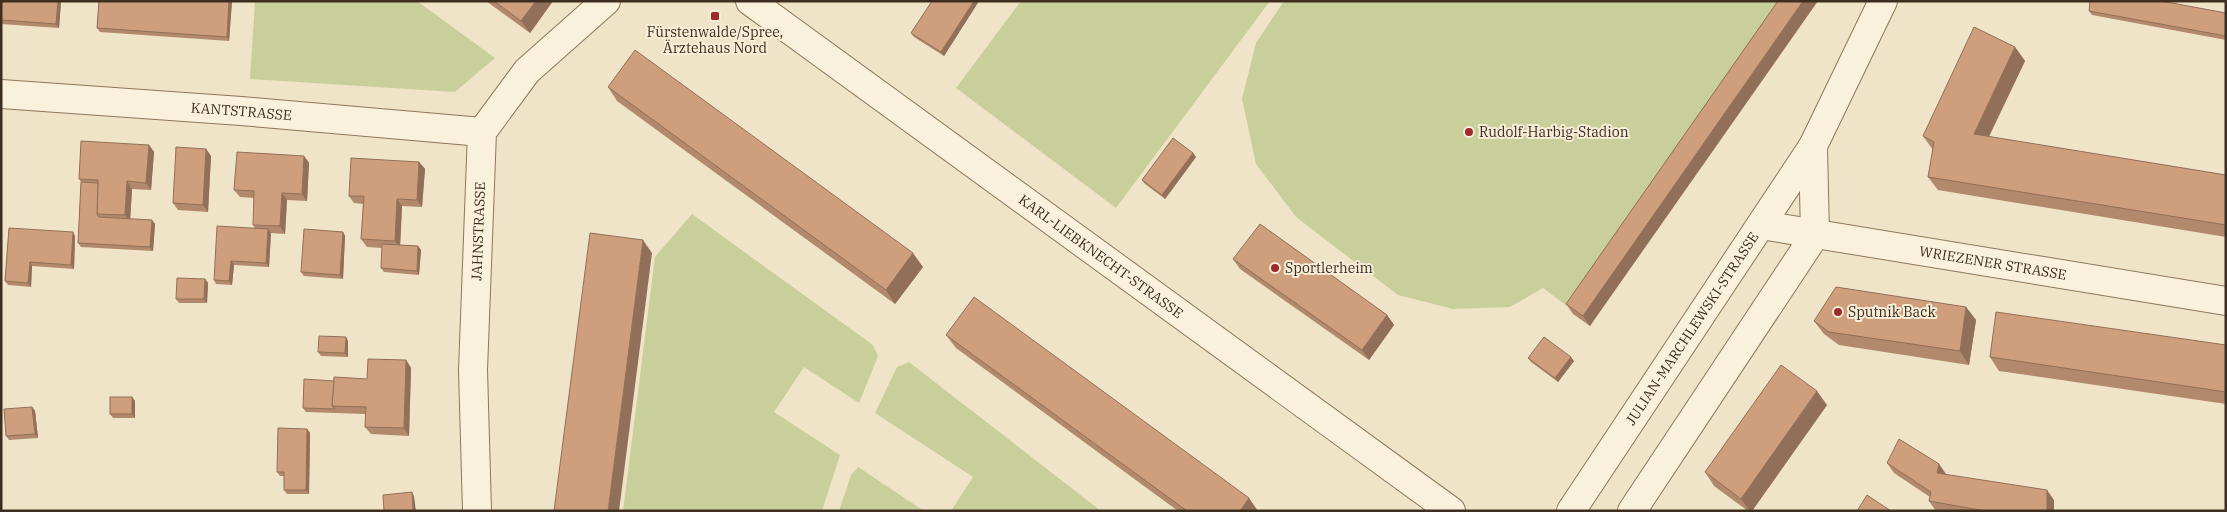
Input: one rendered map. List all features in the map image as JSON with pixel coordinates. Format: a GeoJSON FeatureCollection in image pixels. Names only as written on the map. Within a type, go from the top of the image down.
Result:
{"type":"FeatureCollection","features":[{"type":"Feature","properties":{"kind":"street"},"geometry":{"type":"LineString","coordinates":[[482,132],[527,71],[606,1]]}},
{"type":"Feature","properties":{"kind":"street","name":"KARL-LIEBKNECHT-STRASSE"},"geometry":{"type":"LineString","coordinates":[[750,1],[1451,511]]}},
{"type":"Feature","properties":{"kind":"street","name":"JULIAN-MARCHLEWSKI-STRASSE"},"geometry":{"type":"LineString","coordinates":[[1571,511],[1812,146],[1883,1]]}},
{"type":"Feature","properties":{"kind":"street","name":"KANTSTRASSE"},"geometry":{"type":"LineString","coordinates":[[1,94],[241,111],[482,132]]}},
{"type":"Feature","properties":{"kind":"street","name":"JAHNSTRASSE"},"geometry":{"type":"LineString","coordinates":[[477,511],[473,370],[482,132]]}},
{"type":"Feature","properties":{"kind":"street","name":"JULIAN-MARCHLEWSKI-STRASSE"},"geometry":{"type":"LineString","coordinates":[[1812,146],[1815,235]]}},
{"type":"Feature","properties":{"kind":"street","name":"WRIEZENER STRASSE"},"geometry":{"type":"LineString","coordinates":[[1760,225],[2226,301]]}},
{"type":"Feature","properties":{"kind":"street"},"geometry":{"type":"LineString","coordinates":[[1632,511],[1815,235]]}},
{"type":"Feature","properties":{"kind":"green space"},"geometry":{"type":"Polygon","coordinates":[[[255,1],[417,1],[495,58],[455,92],[250,79],[255,1]]]}},
{"type":"Feature","properties":{"kind":"green space"},"geometry":{"type":"Polygon","coordinates":[[[1021,1],[1270,1],[1116,208],[956,88],[1021,1]]]}},
{"type":"Feature","properties":{"kind":"green space","name":"Rudolf-Harbig-Stadion"},"geometry":{"type":"Polygon","coordinates":[[[1284,1],[1781,1],[1567,306],[1543,288],[1510,307],[1453,309],[1398,295],[1296,217],[1256,164],[1242,99],[1256,43],[1284,1]]]}},
{"type":"Feature","properties":{"kind":"green space"},"geometry":{"type":"Polygon","coordinates":[[[692,214],[873,345],[878,356],[859,403],[804,367],[774,412],[840,455],[822,511],[623,511],[655,257],[692,214]]]}},
{"type":"Feature","properties":{"kind":"green space"},"geometry":{"type":"Polygon","coordinates":[[[909,362],[1101,511],[951,511],[973,477],[875,413],[897,367],[909,362]]]}},
{"type":"Feature","properties":{"kind":"green space"},"geometry":{"type":"Polygon","coordinates":[[[858,467],[924,511],[839,511],[851,475],[858,467]]]}},
{"type":"Feature","properties":{"kind":"building"},"geometry":{"type":"Polygon","coordinates":[[[1,1],[58,1],[56,24],[1,20],[1,1]]]}},
{"type":"Feature","properties":{"kind":"building"},"geometry":{"type":"Polygon","coordinates":[[[99,1],[229,1],[227,37],[97,28],[99,1]]]}},
{"type":"Feature","properties":{"kind":"building"},"geometry":{"type":"Polygon","coordinates":[[[494,1],[536,1],[521,21],[494,1]]]}},
{"type":"Feature","properties":{"kind":"building"},"geometry":{"type":"Polygon","coordinates":[[[932,1],[974,1],[941,52],[911,33],[932,1]]]}},
{"type":"Feature","properties":{"kind":"building"},"geometry":{"type":"Polygon","coordinates":[[[1778,1],[1803,1],[1583,316],[1566,304],[1778,1]]]}},
{"type":"Feature","properties":{"kind":"building"},"geometry":{"type":"Polygon","coordinates":[[[2090,1],[2161,1],[2226,13],[2226,36],[2089,11],[2090,1]]]}},
{"type":"Feature","properties":{"kind":"building"},"geometry":{"type":"Polygon","coordinates":[[[1974,27],[2015,47],[1974,134],[2226,175],[2226,225],[1928,177],[1934,142],[1923,136],[1974,27]]]}},
{"type":"Feature","properties":{"kind":"building"},"geometry":{"type":"Polygon","coordinates":[[[635,50],[913,253],[886,290],[608,87],[635,50]]]}},
{"type":"Feature","properties":{"kind":"building"},"geometry":{"type":"Polygon","coordinates":[[[1173,138],[1193,153],[1162,195],[1142,180],[1173,138]]]}},
{"type":"Feature","properties":{"kind":"building"},"geometry":{"type":"Polygon","coordinates":[[[81,141],[149,145],[146,183],[127,181],[125,215],[97,214],[98,180],[79,179],[81,141]]]}},
{"type":"Feature","properties":{"kind":"building"},"geometry":{"type":"Polygon","coordinates":[[[176,147],[206,149],[203,205],[173,203],[176,147]]]}},
{"type":"Feature","properties":{"kind":"building"},"geometry":{"type":"Polygon","coordinates":[[[237,152],[304,156],[302,194],[282,193],[280,226],[253,225],[254,191],[234,190],[237,152]]]}},
{"type":"Feature","properties":{"kind":"building"},"geometry":{"type":"Polygon","coordinates":[[[351,158],[419,162],[417,200],[397,199],[395,241],[361,239],[364,196],[349,196],[351,158]]]}},
{"type":"Feature","properties":{"kind":"building"},"geometry":{"type":"Polygon","coordinates":[[[81,182],[98,183],[97,214],[99,217],[152,220],[150,247],[78,243],[81,182]]]}},
{"type":"Feature","properties":{"kind":"building"},"geometry":{"type":"Polygon","coordinates":[[[1260,224],[1387,315],[1362,350],[1233,259],[1260,224]]]}},
{"type":"Feature","properties":{"kind":"building"},"geometry":{"type":"Polygon","coordinates":[[[217,226],[268,229],[266,263],[231,261],[229,281],[214,280],[217,226]]]}},
{"type":"Feature","properties":{"kind":"building"},"geometry":{"type":"Polygon","coordinates":[[[9,228],[73,232],[71,265],[30,262],[28,283],[5,281],[9,228]]]}},
{"type":"Feature","properties":{"kind":"building"},"geometry":{"type":"Polygon","coordinates":[[[304,229],[343,232],[340,275],[301,272],[304,229]]]}},
{"type":"Feature","properties":{"kind":"building"},"geometry":{"type":"Polygon","coordinates":[[[590,233],[643,240],[608,511],[554,511],[590,233]]]}},
{"type":"Feature","properties":{"kind":"building"},"geometry":{"type":"Polygon","coordinates":[[[382,244],[418,246],[417,271],[381,268],[382,244]]]}},
{"type":"Feature","properties":{"kind":"building"},"geometry":{"type":"Polygon","coordinates":[[[177,278],[205,279],[204,299],[176,299],[177,278]]]}},
{"type":"Feature","properties":{"kind":"building"},"geometry":{"type":"Polygon","coordinates":[[[1836,287],[1966,307],[1960,351],[1829,332],[1814,321],[1836,287]]]}},
{"type":"Feature","properties":{"kind":"building"},"geometry":{"type":"Polygon","coordinates":[[[974,297],[1249,498],[1240,511],[1187,511],[946,335],[974,297]]]}},
{"type":"Feature","properties":{"kind":"building"},"geometry":{"type":"Polygon","coordinates":[[[1996,312],[2226,345],[2226,392],[1990,357],[1996,312]]]}},
{"type":"Feature","properties":{"kind":"building"},"geometry":{"type":"Polygon","coordinates":[[[319,336],[346,337],[345,353],[318,352],[319,336]]]}},
{"type":"Feature","properties":{"kind":"building"},"geometry":{"type":"Polygon","coordinates":[[[1544,337],[1571,357],[1555,378],[1528,358],[1544,337]]]}},
{"type":"Feature","properties":{"kind":"building"},"geometry":{"type":"Polygon","coordinates":[[[368,359],[406,360],[404,428],[365,427],[366,407],[332,406],[334,377],[367,379],[368,359]]]}},
{"type":"Feature","properties":{"kind":"building"},"geometry":{"type":"Polygon","coordinates":[[[1781,365],[1817,391],[1741,499],[1705,472],[1781,365]]]}},
{"type":"Feature","properties":{"kind":"building"},"geometry":{"type":"Polygon","coordinates":[[[304,379],[334,381],[332,406],[335,409],[303,408],[304,379]]]}},
{"type":"Feature","properties":{"kind":"building"},"geometry":{"type":"Polygon","coordinates":[[[110,397],[132,397],[132,414],[110,414],[110,397]]]}},
{"type":"Feature","properties":{"kind":"building"},"geometry":{"type":"Polygon","coordinates":[[[32,407],[35,434],[6,436],[4,409],[32,407]]]}},
{"type":"Feature","properties":{"kind":"building"},"geometry":{"type":"Polygon","coordinates":[[[278,428],[307,429],[306,490],[284,490],[284,472],[277,472],[278,428]]]}},
{"type":"Feature","properties":{"kind":"building"},"geometry":{"type":"Polygon","coordinates":[[[1899,439],[1939,464],[1937,473],[2047,490],[2047,511],[1985,511],[1929,501],[1931,492],[1887,463],[1899,439]]]}},
{"type":"Feature","properties":{"kind":"building"},"geometry":{"type":"Polygon","coordinates":[[[412,492],[413,511],[384,511],[383,495],[412,492]]]}},
{"type":"Feature","properties":{"kind":"building"},"geometry":{"type":"Polygon","coordinates":[[[1867,495],[1891,511],[1857,511],[1867,495]]]}},
{"type":"Feature","properties":{"kind":"place","name":"Fürstenwalde/Spree, Ärztehaus Nord"},"geometry":{"type":"Point","coordinates":[715,16]}},
{"type":"Feature","properties":{"kind":"place","name":"Rudolf-Harbig-Stadion"},"geometry":{"type":"Point","coordinates":[1469,132]}},
{"type":"Feature","properties":{"kind":"place","name":"Sportlerheim"},"geometry":{"type":"Point","coordinates":[1275,268]}},
{"type":"Feature","properties":{"kind":"place","name":"Sputnik Back"},"geometry":{"type":"Point","coordinates":[1838,312]}}]}
